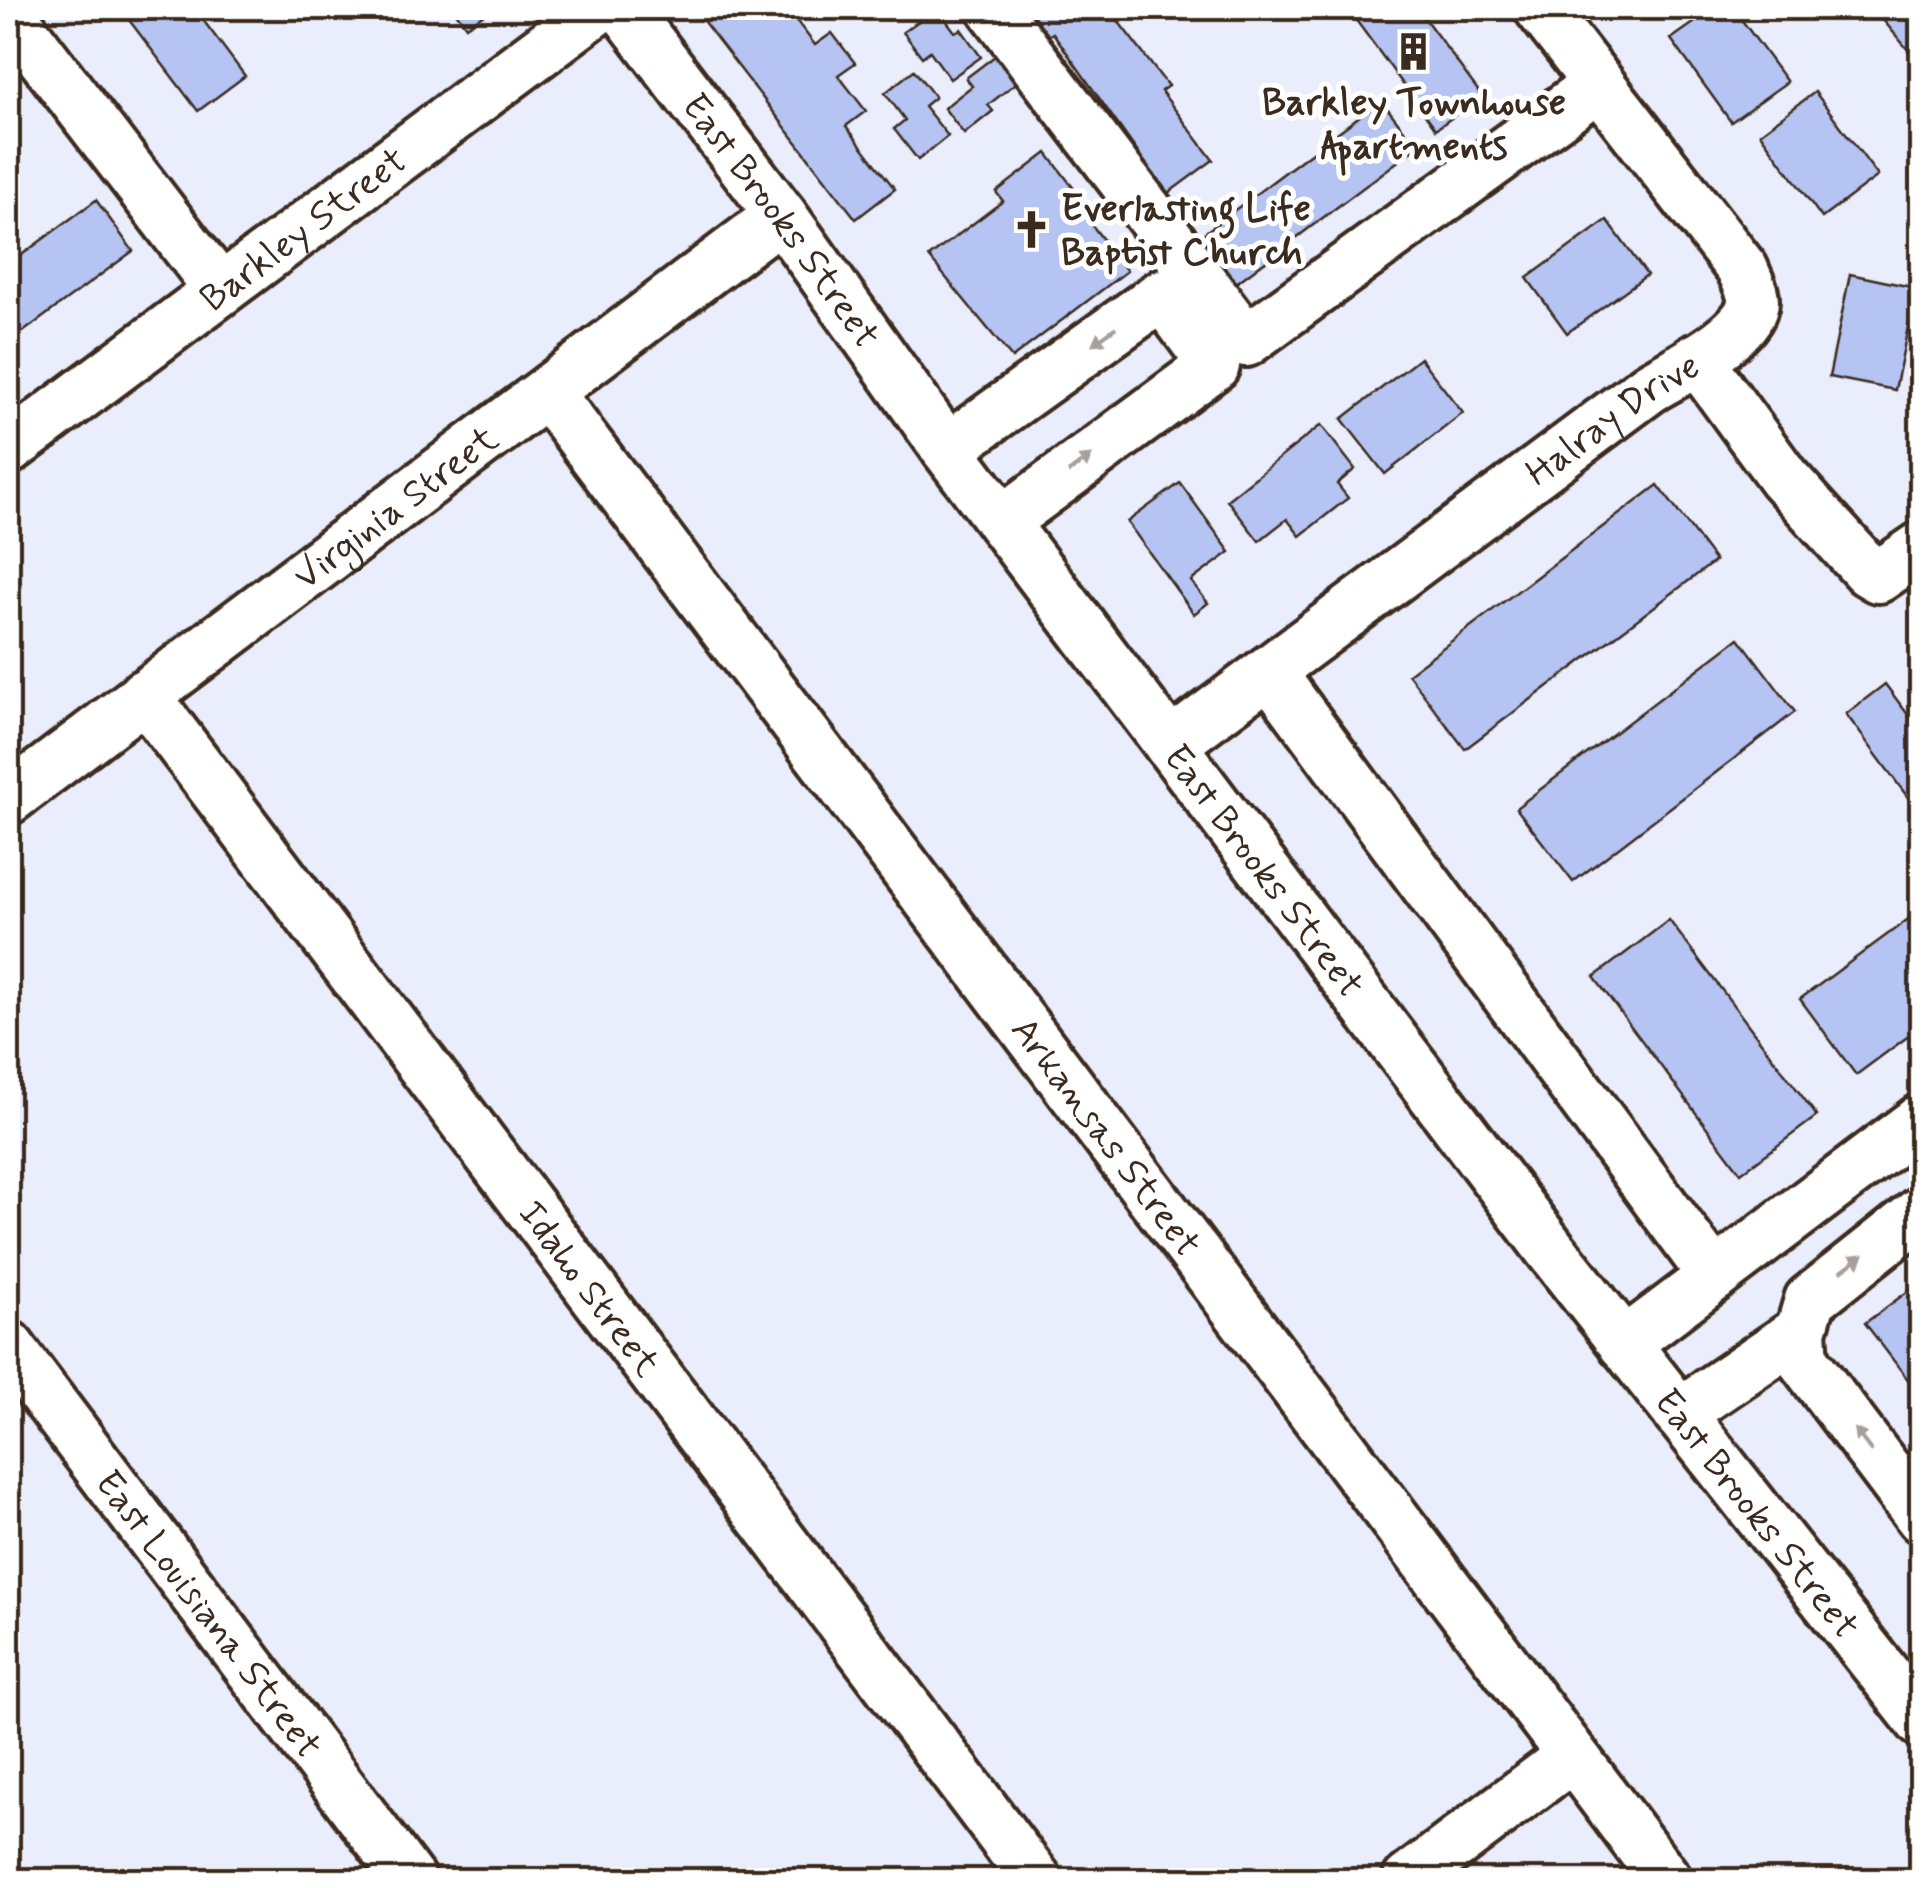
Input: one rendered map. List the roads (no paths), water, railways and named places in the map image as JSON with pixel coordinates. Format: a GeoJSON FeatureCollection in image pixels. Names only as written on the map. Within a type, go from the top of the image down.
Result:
{"type":"FeatureCollection","features":[{"type":"Feature","properties":{"kind":"street","name":"Barkley Street"},"geometry":{"type":"LineString","coordinates":[[8,449],[598,8]]}},
{"type":"Feature","properties":{"kind":"street","name":"East Brooks Street"},"geometry":{"type":"LineString","coordinates":[[623,8],[781,214],[947,449],[1170,746],[1624,1344],[1922,1722]]}},
{"type":"Feature","properties":{"kind":"street"},"geometry":{"type":"LineString","coordinates":[[993,8],[1246,342],[1598,85]]}},
{"type":"Feature","properties":{"kind":"street","name":"Halray Drive"},"geometry":{"type":"LineString","coordinates":[[1170,746],[1648,388],[1738,330],[1749,316],[1753,300],[1749,285],[1733,256],[1540,8]]}},
{"type":"Feature","properties":{"kind":"street"},"geometry":{"type":"LineString","coordinates":[[8,12],[220,288]]}},
{"type":"Feature","properties":{"kind":"street","name":"Virginia Street"},"geometry":{"type":"LineString","coordinates":[[8,799],[781,214]]}},
{"type":"Feature","properties":{"kind":"street"},"geometry":{"type":"LineString","coordinates":[[947,449],[1162,294],[1214,364],[1002,522]]}},
{"type":"Feature","properties":{"kind":"street"},"geometry":{"type":"LineString","coordinates":[[1696,359],[1783,477],[1868,571],[1878,576],[1922,547]]}},
{"type":"Feature","properties":{"kind":"street","name":"Arkansas Street"},"geometry":{"type":"LineString","coordinates":[[548,392],[1666,1880]]}},
{"type":"Feature","properties":{"kind":"street"},"geometry":{"type":"LineString","coordinates":[[1269,671],[1714,1276]]}},
{"type":"Feature","properties":{"kind":"street","name":"Idaho Street"},"geometry":{"type":"LineString","coordinates":[[144,695],[1036,1880]]}},
{"type":"Feature","properties":{"kind":"street"},"geometry":{"type":"LineString","coordinates":[[1624,1344],[1922,1120]]}},
{"type":"Feature","properties":{"kind":"street"},"geometry":{"type":"LineString","coordinates":[[1922,1211],[1810,1300],[1802,1330],[1803,1360],[1922,1518]]}},
{"type":"Feature","properties":{"kind":"street"},"geometry":{"type":"LineString","coordinates":[[1679,1414],[1802,1330]]}},
{"type":"Feature","properties":{"kind":"street","name":"East Louisiana Street"},"geometry":{"type":"LineString","coordinates":[[8,1346],[410,1880]]}},
{"type":"Feature","properties":{"kind":"street"},"geometry":{"type":"LineString","coordinates":[[1408,1880],[1572,1756]]}},
{"type":"Feature","properties":{"kind":"place","name":"Barkley Townhouse Apartments"},"geometry":{"type":"Point","coordinates":[1414,52]}},
{"type":"Feature","properties":{"kind":"place","name":"Everlasting Life Baptist Church"},"geometry":{"type":"Point","coordinates":[1031,229]}}]}
